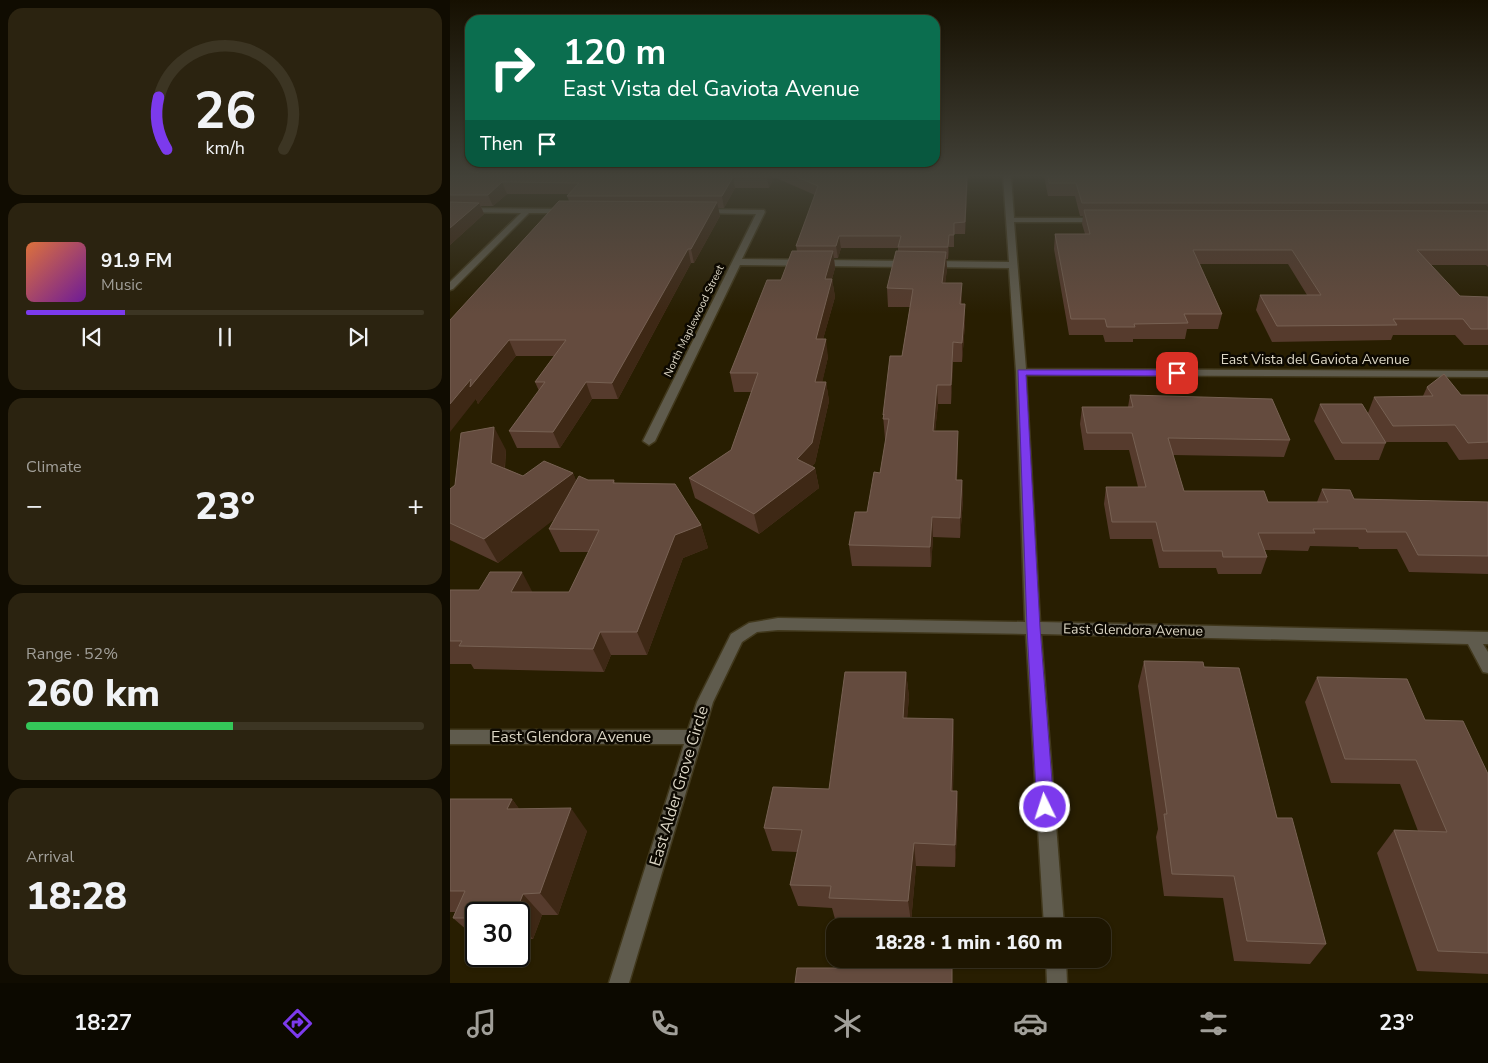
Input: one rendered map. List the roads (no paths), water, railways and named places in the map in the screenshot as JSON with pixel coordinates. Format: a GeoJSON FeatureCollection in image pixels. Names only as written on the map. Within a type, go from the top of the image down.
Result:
{"type":"FeatureCollection","features":[{"type":"Feature","properties":{"kind":"street"},"geometry":{"type":"LineString","coordinates":[[450,287],[516,222]]}},
{"type":"Feature","properties":{"kind":"street","name":"North Maplewood Street"},"geometry":{"type":"LineString","coordinates":[[649,441],[756,222]]}},
{"type":"Feature","properties":{"kind":"street"},"geometry":{"type":"LineString","coordinates":[[1011,222],[1021,372],[1033,628],[1053,918]]}},
{"type":"Feature","properties":{"kind":"street"},"geometry":{"type":"LineString","coordinates":[[736,262],[915,264]]}},
{"type":"Feature","properties":{"kind":"street"},"geometry":{"type":"LineString","coordinates":[[924,264],[1014,264]]}},
{"type":"Feature","properties":{"kind":"street","name":"East Vista del Gaviota Avenue"},"geometry":{"type":"LineString","coordinates":[[1021,372],[1488,374]]}},
{"type":"Feature","properties":{"kind":"street","name":"East Glendora Avenue"},"geometry":{"type":"LineString","coordinates":[[778,624],[1488,638]]}},
{"type":"Feature","properties":{"kind":"street","name":"East Alder Grove Circle"},"geometry":{"type":"LineString","coordinates":[[619,983],[692,738],[705,702],[736,638],[754,626],[778,624]]}},
{"type":"Feature","properties":{"kind":"street"},"geometry":{"type":"LineString","coordinates":[[1472,638],[1488,667]]}},
{"type":"Feature","properties":{"kind":"street","name":"East Glendora Avenue"},"geometry":{"type":"LineString","coordinates":[[450,737],[692,738]]}},
{"type":"Feature","properties":{"kind":"street"},"geometry":{"type":"LineString","coordinates":[[1056,968],[1057,983]]}}]}
